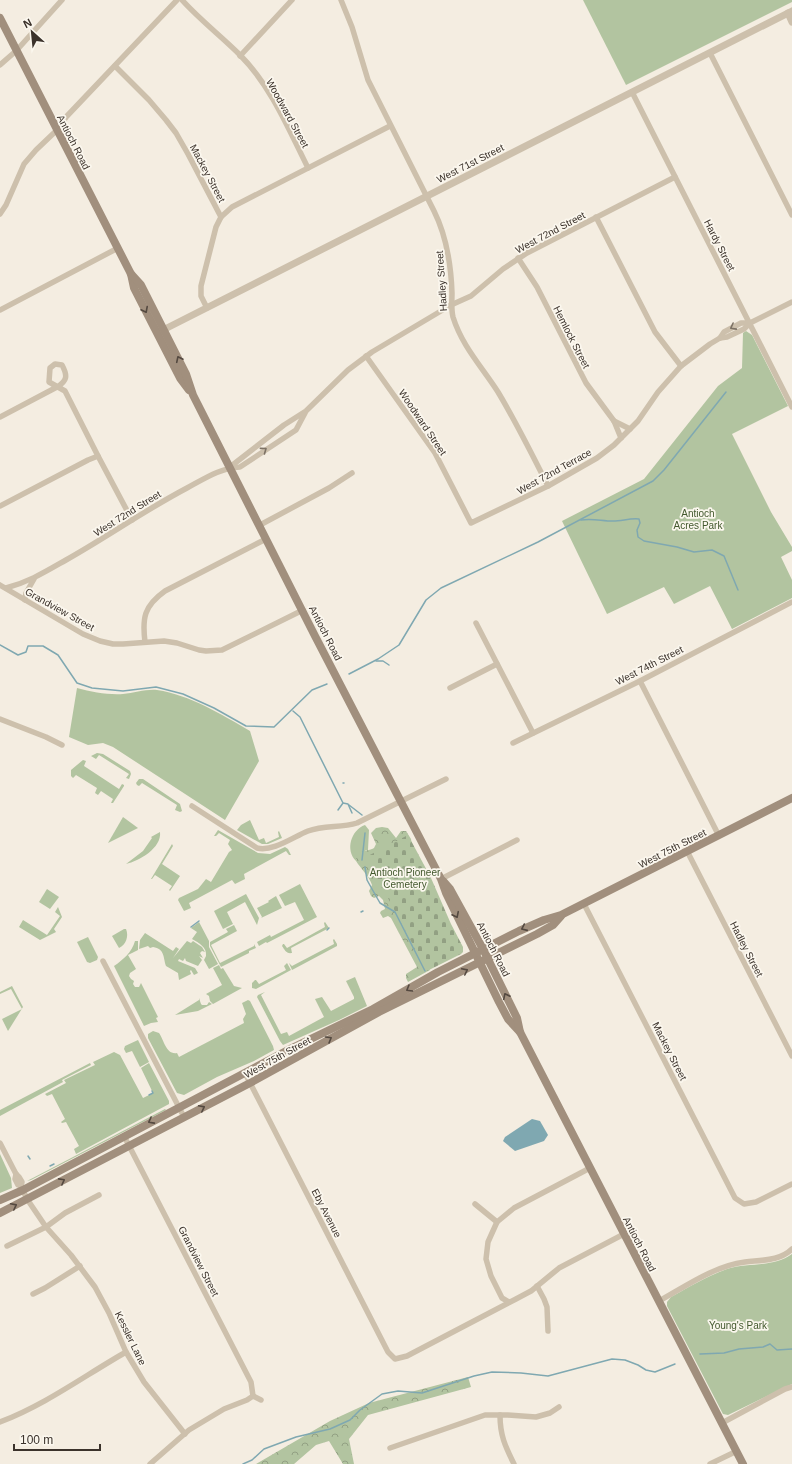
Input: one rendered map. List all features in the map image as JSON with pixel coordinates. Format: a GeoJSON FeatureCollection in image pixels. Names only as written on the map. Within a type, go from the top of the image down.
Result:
{"type":"FeatureCollection","features":[{"type":"Feature","properties":{"kind":"main road","name":"Antioch Road"},"geometry":{"type":"LineString","coordinates":[[0,18],[118,248],[131,274],[134,288],[160,332],[180,378],[193,395],[371,743],[402,800],[441,879],[446,893],[475,954],[508,1019],[520,1032]]}},
{"type":"Feature","properties":{"kind":"main road","name":"West 75th Street"},"geometry":{"type":"LineString","coordinates":[[0,1200],[292,1048],[360,1016],[483,949],[544,920],[561,915],[584,904],[718,834],[792,798]]}},
{"type":"Feature","properties":{"kind":"main road","name":"Antioch Road"},"geometry":{"type":"LineString","coordinates":[[441,879],[450,888],[483,949],[517,1018],[520,1032],[743,1464]]}},
{"type":"Feature","properties":{"kind":"main road","name":"West 75th Street"},"geometry":{"type":"LineString","coordinates":[[0,1213],[250,1083],[355,1025],[548,928],[561,915]]}},
{"type":"Feature","properties":{"kind":"street"},"geometry":{"type":"LineString","coordinates":[[0,65],[16,51],[62,0]]}},
{"type":"Feature","properties":{"kind":"street"},"geometry":{"type":"LineString","coordinates":[[0,214],[6,205],[24,164],[32,154],[57,130],[67,116],[177,0]]}},
{"type":"Feature","properties":{"kind":"street","name":"Woodward Street"},"geometry":{"type":"LineString","coordinates":[[182,0],[240,56],[270,96],[308,168]]}},
{"type":"Feature","properties":{"kind":"street"},"geometry":{"type":"LineString","coordinates":[[240,56],[292,0]]}},
{"type":"Feature","properties":{"kind":"street","name":"Hadley Street"},"geometry":{"type":"LineString","coordinates":[[341,0],[352,27],[368,80],[439,221],[448,248],[453,316],[466,346],[492,382],[505,404],[548,486]]}},
{"type":"Feature","properties":{"kind":"street"},"geometry":{"type":"LineString","coordinates":[[790,12],[792,22]]}},
{"type":"Feature","properties":{"kind":"street","name":"West 71st Street"},"geometry":{"type":"LineString","coordinates":[[160,332],[790,12]]}},
{"type":"Feature","properties":{"kind":"street"},"geometry":{"type":"LineString","coordinates":[[710,53],[792,215]]}},
{"type":"Feature","properties":{"kind":"street","name":"Mackey Street"},"geometry":{"type":"LineString","coordinates":[[115,66],[149,100],[170,124],[188,154],[221,217],[216,227],[201,286],[201,296],[208,308]]}},
{"type":"Feature","properties":{"kind":"street","name":"Hardy Street"},"geometry":{"type":"LineString","coordinates":[[632,92],[792,407]]}},
{"type":"Feature","properties":{"kind":"street"},"geometry":{"type":"LineString","coordinates":[[221,217],[232,207],[390,126]]}},
{"type":"Feature","properties":{"kind":"street","name":"West 72nd Street"},"geometry":{"type":"LineString","coordinates":[[3,586],[27,582],[170,497],[230,467],[284,425],[306,411],[348,370],[366,356],[451,305],[471,296],[518,258],[675,177]]}},
{"type":"Feature","properties":{"kind":"street"},"geometry":{"type":"LineString","coordinates":[[596,217],[655,332],[681,366]]}},
{"type":"Feature","properties":{"kind":"street"},"geometry":{"type":"LineString","coordinates":[[0,310],[118,248]]}},
{"type":"Feature","properties":{"kind":"street","name":"Hemlock Street"},"geometry":{"type":"LineString","coordinates":[[518,258],[537,287],[586,383],[614,421],[621,438]]}},
{"type":"Feature","properties":{"kind":"street","name":"West 72nd Terrace"},"geometry":{"type":"LineString","coordinates":[[471,523],[548,486],[597,458],[630,429],[658,392],[681,366],[704,348],[720,338],[727,338],[744,329],[750,323],[792,302]]}},
{"type":"Feature","properties":{"kind":"street","name":"Woodward Street"},"geometry":{"type":"LineString","coordinates":[[366,356],[427,440],[449,478],[471,523]]}},
{"type":"Feature","properties":{"kind":"street"},"geometry":{"type":"LineString","coordinates":[[0,417],[57,387],[65,391],[132,520]]}},
{"type":"Feature","properties":{"kind":"street","name":"West 72nd Street"},"geometry":{"type":"LineString","coordinates":[[230,467],[240,467],[296,430],[306,411]]}},
{"type":"Feature","properties":{"kind":"street","name":"Hemlock Street"},"geometry":{"type":"LineString","coordinates":[[614,421],[630,429]]}},
{"type":"Feature","properties":{"kind":"street"},"geometry":{"type":"LineString","coordinates":[[0,506],[98,456]]}},
{"type":"Feature","properties":{"kind":"street"},"geometry":{"type":"LineString","coordinates":[[260,525],[316,495],[352,473]]}},
{"type":"Feature","properties":{"kind":"street"},"geometry":{"type":"LineString","coordinates":[[145,642],[143,626],[144,615],[156,597],[266,539]]}},
{"type":"Feature","properties":{"kind":"street"},"geometry":{"type":"LineString","coordinates":[[25,600],[26,593],[35,577]]}},
{"type":"Feature","properties":{"kind":"street","name":"Grandview Street"},"geometry":{"type":"LineString","coordinates":[[3,586],[83,634],[100,641],[123,644],[171,642],[208,651],[222,650],[303,610]]}},
{"type":"Feature","properties":{"kind":"street","name":"West 74th Street"},"geometry":{"type":"LineString","coordinates":[[513,743],[640,681],[792,602]]}},
{"type":"Feature","properties":{"kind":"street"},"geometry":{"type":"LineString","coordinates":[[476,622],[533,732]]}},
{"type":"Feature","properties":{"kind":"street"},"geometry":{"type":"LineString","coordinates":[[450,688],[497,664]]}},
{"type":"Feature","properties":{"kind":"street"},"geometry":{"type":"LineString","coordinates":[[640,681],[718,834]]}},
{"type":"Feature","properties":{"kind":"street"},"geometry":{"type":"LineString","coordinates":[[0,719],[62,745]]}},
{"type":"Feature","properties":{"kind":"street"},"geometry":{"type":"LineString","coordinates":[[192,806],[258,848],[267,849],[313,829],[346,826],[357,823],[446,779]]}},
{"type":"Feature","properties":{"kind":"street"},"geometry":{"type":"LineString","coordinates":[[441,879],[517,840]]}},
{"type":"Feature","properties":{"kind":"street","name":"Hadley Street"},"geometry":{"type":"LineString","coordinates":[[687,851],[792,1056]]}},
{"type":"Feature","properties":{"kind":"street","name":"Mackey Street"},"geometry":{"type":"LineString","coordinates":[[584,904],[735,1198],[742,1204],[756,1202],[792,1184]]}},
{"type":"Feature","properties":{"kind":"street"},"geometry":{"type":"LineString","coordinates":[[103,961],[184,1117]]}},
{"type":"Feature","properties":{"kind":"street","name":"Eby Avenue"},"geometry":{"type":"LineString","coordinates":[[245,1073],[388,1352],[395,1359],[407,1356],[509,1302]]}},
{"type":"Feature","properties":{"kind":"street","name":"Grandview Street"},"geometry":{"type":"LineString","coordinates":[[124,1136],[130,1145],[251,1382],[253,1396]]}},
{"type":"Feature","properties":{"kind":"street","name":"Kessler Lane"},"geometry":{"type":"LineString","coordinates":[[0,1143],[16,1174],[17,1182],[22,1188],[27,1199],[46,1227],[80,1266],[110,1313],[126,1352],[148,1387],[185,1434]]}},
{"type":"Feature","properties":{"kind":"street"},"geometry":{"type":"LineString","coordinates":[[590,1168],[514,1208],[497,1222],[488,1242],[486,1259],[491,1276],[502,1298],[509,1302],[537,1286],[560,1268],[624,1234]]}},
{"type":"Feature","properties":{"kind":"street"},"geometry":{"type":"LineString","coordinates":[[7,1246],[46,1227],[65,1213],[99,1195]]}},
{"type":"Feature","properties":{"kind":"street"},"geometry":{"type":"LineString","coordinates":[[475,1204],[497,1222]]}},
{"type":"Feature","properties":{"kind":"street"},"geometry":{"type":"LineString","coordinates":[[659,1301],[712,1271],[744,1262],[777,1258],[788,1253],[792,1249]]}},
{"type":"Feature","properties":{"kind":"street"},"geometry":{"type":"LineString","coordinates":[[32,1294],[45,1288],[80,1266]]}},
{"type":"Feature","properties":{"kind":"street"},"geometry":{"type":"LineString","coordinates":[[537,1286],[547,1308],[548,1331]]}},
{"type":"Feature","properties":{"kind":"street"},"geometry":{"type":"LineString","coordinates":[[0,1422],[51,1398],[126,1352]]}},
{"type":"Feature","properties":{"kind":"street"},"geometry":{"type":"LineString","coordinates":[[722,1423],[785,1389],[792,1387]]}},
{"type":"Feature","properties":{"kind":"street"},"geometry":{"type":"LineString","coordinates":[[150,1464],[185,1434],[224,1409],[253,1396],[261,1400]]}},
{"type":"Feature","properties":{"kind":"street"},"geometry":{"type":"LineString","coordinates":[[390,1448],[485,1415],[536,1417],[550,1413],[559,1407]]}},
{"type":"Feature","properties":{"kind":"street"},"geometry":{"type":"LineString","coordinates":[[500,1415],[502,1440],[514,1464]]}},
{"type":"Feature","properties":{"kind":"street"},"geometry":{"type":"LineString","coordinates":[[710,1464],[737,1451]]}},
{"type":"Feature","properties":{"kind":"green space"},"geometry":{"type":"Polygon","coordinates":[[[583,0],[792,0],[792,2],[626,85],[583,0]]]}},
{"type":"Feature","properties":{"kind":"green space","name":"Antioch Acres Park"},"geometry":{"type":"Polygon","coordinates":[[[746,331],[752,335],[788,406],[732,434],[771,512],[792,547],[792,551],[781,557],[792,580],[792,598],[732,629],[710,586],[674,604],[664,587],[607,614],[562,521],[644,479],[718,386],[742,368],[743,333],[746,331]]]}},
{"type":"Feature","properties":{"kind":"green space"},"geometry":{"type":"Polygon","coordinates":[[[77,688],[112,694],[153,690],[169,692],[205,706],[250,731],[259,761],[225,820],[113,747],[103,743],[88,745],[69,737],[77,688]]]}},
{"type":"Feature","properties":{"kind":"green space"},"geometry":{"type":"Polygon","coordinates":[[[97,753],[103,754],[130,771],[131,774],[129,779],[126,778],[129,774],[99,755],[96,759],[91,756],[97,753]]]}},
{"type":"Feature","properties":{"kind":"green space"},"geometry":{"type":"Polygon","coordinates":[[[83,760],[86,761],[84,766],[119,789],[122,784],[124,785],[113,803],[111,803],[113,799],[101,791],[98,795],[95,793],[97,788],[76,775],[73,778],[71,776],[71,770],[83,760]]]}},
{"type":"Feature","properties":{"kind":"green space"},"geometry":{"type":"Polygon","coordinates":[[[139,779],[143,779],[180,804],[182,811],[180,812],[175,810],[177,805],[142,783],[139,786],[137,785],[136,783],[139,779]]]}},
{"type":"Feature","properties":{"kind":"green space"},"geometry":{"type":"Polygon","coordinates":[[[123,817],[138,828],[108,843],[123,817]]]}},
{"type":"Feature","properties":{"kind":"green space"},"geometry":{"type":"Polygon","coordinates":[[[250,820],[259,840],[264,838],[266,843],[279,837],[279,831],[282,838],[268,844],[262,844],[237,830],[241,825],[250,820]]]}},
{"type":"Feature","properties":{"kind":"green space"},"geometry":{"type":"Polygon","coordinates":[[[365,825],[369,830],[368,850],[366,850],[356,861],[351,851],[351,841],[356,831],[365,825]]]}},
{"type":"Feature","properties":{"kind":"green space"},"geometry":{"type":"Polygon","coordinates":[[[376,828],[388,828],[396,838],[401,831],[406,831],[411,839],[430,970],[408,982],[406,974],[417,967],[391,918],[388,916],[383,918],[380,913],[385,909],[383,900],[379,896],[374,898],[371,896],[369,891],[372,885],[371,882],[356,861],[358,854],[374,848],[376,844],[371,833],[376,828]]]}},
{"type":"Feature","properties":{"kind":"green space"},"geometry":{"type":"Polygon","coordinates":[[[218,830],[258,853],[270,854],[285,847],[291,855],[289,855],[286,851],[244,874],[245,879],[235,884],[232,880],[189,903],[191,908],[184,911],[178,900],[179,898],[198,889],[206,879],[211,882],[229,852],[232,850],[228,844],[230,840],[219,833],[214,836],[218,830]]]}},
{"type":"Feature","properties":{"kind":"green space"},"geometry":{"type":"Polygon","coordinates":[[[160,832],[160,838],[149,853],[126,864],[143,851],[152,838],[151,837],[160,832]]]}},
{"type":"Feature","properties":{"kind":"green space","name":"Antioch Pioneer Cemetery"},"geometry":{"type":"Polygon","coordinates":[[[408,835],[431,878],[451,924],[463,947],[463,952],[461,954],[427,971],[366,857],[408,835]]]}},
{"type":"Feature","properties":{"kind":"green space"},"geometry":{"type":"Polygon","coordinates":[[[172,844],[173,846],[162,864],[180,876],[170,891],[169,890],[172,886],[155,875],[151,879],[172,844]]]}},
{"type":"Feature","properties":{"kind":"green space"},"geometry":{"type":"Polygon","coordinates":[[[300,884],[317,917],[259,946],[257,942],[270,935],[271,937],[304,920],[295,902],[285,906],[279,895],[300,884]]]}},
{"type":"Feature","properties":{"kind":"green space"},"geometry":{"type":"Polygon","coordinates":[[[47,889],[59,897],[50,909],[39,902],[47,889]]]}},
{"type":"Feature","properties":{"kind":"green space"},"geometry":{"type":"Polygon","coordinates":[[[246,894],[259,918],[257,925],[245,902],[227,912],[233,924],[223,929],[214,911],[246,894]]]}},
{"type":"Feature","properties":{"kind":"green space"},"geometry":{"type":"Polygon","coordinates":[[[276,896],[282,908],[261,918],[262,917],[257,908],[269,902],[268,901],[276,896]]]}},
{"type":"Feature","properties":{"kind":"green space"},"geometry":{"type":"Polygon","coordinates":[[[58,907],[62,917],[54,929],[56,932],[40,940],[19,927],[23,920],[47,935],[60,916],[55,912],[58,907]]]}},
{"type":"Feature","properties":{"kind":"green space"},"geometry":{"type":"Polygon","coordinates":[[[199,922],[209,941],[209,947],[218,964],[209,969],[204,960],[206,956],[205,950],[192,939],[197,932],[191,928],[199,922]]]}},
{"type":"Feature","properties":{"kind":"green space"},"geometry":{"type":"Polygon","coordinates":[[[325,922],[329,928],[291,948],[292,953],[287,952],[282,946],[284,944],[287,948],[325,927],[325,922]]]}},
{"type":"Feature","properties":{"kind":"green space"},"geometry":{"type":"Polygon","coordinates":[[[234,925],[237,931],[211,945],[220,963],[254,946],[254,944],[256,948],[221,967],[210,946],[210,942],[228,932],[226,929],[234,925]]]}},
{"type":"Feature","properties":{"kind":"green space"},"geometry":{"type":"Polygon","coordinates":[[[126,929],[127,932],[126,940],[119,948],[112,936],[126,929]]]}},
{"type":"Feature","properties":{"kind":"green space"},"geometry":{"type":"Polygon","coordinates":[[[145,933],[173,951],[176,947],[179,949],[173,958],[187,941],[191,943],[193,941],[202,947],[205,952],[202,951],[200,953],[203,958],[199,956],[202,960],[198,966],[186,961],[185,958],[183,961],[179,959],[178,961],[195,968],[198,973],[194,975],[191,970],[191,974],[179,980],[178,973],[166,966],[163,954],[160,950],[153,947],[150,948],[148,946],[139,949],[140,940],[145,933]]]}},
{"type":"Feature","properties":{"kind":"green space"},"geometry":{"type":"Polygon","coordinates":[[[88,937],[98,957],[97,960],[90,963],[87,962],[77,942],[88,937]]]}},
{"type":"Feature","properties":{"kind":"green space"},"geometry":{"type":"Polygon","coordinates":[[[334,939],[337,946],[292,970],[289,963],[292,966],[334,944],[334,939]]]}},
{"type":"Feature","properties":{"kind":"green space"},"geometry":{"type":"Polygon","coordinates":[[[135,941],[138,941],[138,950],[128,955],[136,969],[130,973],[129,976],[134,981],[133,984],[135,987],[139,987],[141,983],[158,1017],[156,1018],[158,1022],[144,1026],[114,966],[127,955],[132,949],[135,941]]]}},
{"type":"Feature","properties":{"kind":"green space"},"geometry":{"type":"Polygon","coordinates":[[[287,963],[291,970],[256,989],[252,988],[252,983],[255,980],[259,984],[286,970],[284,966],[287,963]]]}},
{"type":"Feature","properties":{"kind":"green space"},"geometry":{"type":"Polygon","coordinates":[[[219,965],[221,969],[223,968],[234,986],[242,988],[213,1004],[210,1001],[209,996],[206,994],[222,985],[213,968],[219,965]]]}},
{"type":"Feature","properties":{"kind":"green space"},"geometry":{"type":"Polygon","coordinates":[[[355,977],[367,1006],[283,1045],[257,997],[265,992],[261,995],[281,1034],[287,1032],[289,1036],[324,1017],[315,999],[322,997],[331,1011],[354,999],[346,981],[355,977]]]}},
{"type":"Feature","properties":{"kind":"green space"},"geometry":{"type":"Polygon","coordinates":[[[12,986],[23,1007],[22,1009],[11,989],[0,994],[0,992],[12,986]]]}},
{"type":"Feature","properties":{"kind":"green space"},"geometry":{"type":"Polygon","coordinates":[[[199,998],[202,1005],[207,1005],[209,1002],[212,1004],[198,1011],[175,1015],[199,1000],[199,998]]]}},
{"type":"Feature","properties":{"kind":"green space"},"geometry":{"type":"Polygon","coordinates":[[[248,1000],[250,1001],[274,1050],[254,1061],[217,1077],[184,1095],[177,1093],[148,1038],[148,1034],[153,1031],[159,1033],[170,1052],[177,1053],[179,1057],[244,1023],[243,1019],[246,1014],[242,1003],[248,1000]]]}},
{"type":"Feature","properties":{"kind":"green space"},"geometry":{"type":"Polygon","coordinates":[[[22,1009],[8,1031],[2,1019],[22,1009]]]}},
{"type":"Feature","properties":{"kind":"green space"},"geometry":{"type":"Polygon","coordinates":[[[138,1040],[149,1062],[140,1067],[132,1051],[126,1053],[124,1049],[125,1046],[138,1040]]]}},
{"type":"Feature","properties":{"kind":"green space"},"geometry":{"type":"Polygon","coordinates":[[[114,1052],[120,1055],[143,1098],[153,1093],[141,1068],[149,1063],[169,1101],[169,1104],[76,1154],[74,1149],[79,1146],[66,1122],[61,1122],[65,1119],[52,1094],[47,1096],[45,1094],[66,1083],[64,1080],[95,1065],[93,1062],[114,1052]]]}},
{"type":"Feature","properties":{"kind":"green space"},"geometry":{"type":"Polygon","coordinates":[[[90,1063],[91,1065],[62,1080],[63,1082],[0,1116],[0,1110],[90,1063]]]}},
{"type":"Feature","properties":{"kind":"green space"},"geometry":{"type":"Polygon","coordinates":[[[165,1109],[166,1110],[27,1181],[165,1109]]]}},
{"type":"Feature","properties":{"kind":"green space"},"geometry":{"type":"Polygon","coordinates":[[[0,1154],[11,1178],[12,1188],[0,1193],[0,1154]]]}},
{"type":"Feature","properties":{"kind":"green space","name":"Young's Park"},"geometry":{"type":"Polygon","coordinates":[[[792,1254],[792,1384],[728,1415],[723,1414],[667,1306],[667,1302],[671,1297],[685,1289],[727,1269],[769,1263],[792,1254]]]}},
{"type":"Feature","properties":{"kind":"green space"},"geometry":{"type":"Polygon","coordinates":[[[468,1377],[471,1387],[368,1415],[349,1439],[354,1464],[343,1464],[329,1441],[316,1445],[294,1464],[256,1464],[330,1421],[369,1403],[468,1377]]]}},
{"type":"Feature","properties":{"kind":"water"},"geometry":{"type":"Polygon","coordinates":[[[532,1119],[540,1121],[548,1135],[544,1141],[515,1151],[503,1141],[505,1137],[532,1119]]]}},
{"type":"Feature","properties":{"kind":"waterway"},"geometry":{"type":"LineString","coordinates":[[349,674],[378,659],[399,645],[426,600],[441,588],[538,542],[653,481],[664,470],[726,392]]}},
{"type":"Feature","properties":{"kind":"waterway"},"geometry":{"type":"LineString","coordinates":[[581,520],[589,519],[613,521],[639,519],[640,523],[637,530],[638,537],[644,541],[677,547],[694,552],[712,550],[724,556],[738,590]]}},
{"type":"Feature","properties":{"kind":"waterway"},"geometry":{"type":"LineString","coordinates":[[0,645],[18,655],[26,652],[28,646],[43,646],[58,655],[77,683],[92,688],[123,691],[156,687],[183,694],[214,708],[246,726],[274,727],[312,690],[327,684]]}},
{"type":"Feature","properties":{"kind":"waterway"},"geometry":{"type":"LineString","coordinates":[[376,661],[383,661],[389,665]]}},
{"type":"Feature","properties":{"kind":"waterway"},"geometry":{"type":"LineString","coordinates":[[293,711],[300,717],[343,803],[348,804],[352,813]]}},
{"type":"Feature","properties":{"kind":"waterway"},"geometry":{"type":"LineString","coordinates":[[338,810],[343,803]]}},
{"type":"Feature","properties":{"kind":"waterway"},"geometry":{"type":"LineString","coordinates":[[349,805],[362,815]]}},
{"type":"Feature","properties":{"kind":"waterway"},"geometry":{"type":"LineString","coordinates":[[362,860],[365,833]]}},
{"type":"Feature","properties":{"kind":"waterway"},"geometry":{"type":"LineString","coordinates":[[365,867],[367,880],[380,903],[395,912],[425,971]]}},
{"type":"Feature","properties":{"kind":"waterway"},"geometry":{"type":"LineString","coordinates":[[191,927],[199,921]]}},
{"type":"Feature","properties":{"kind":"waterway"},"geometry":{"type":"LineString","coordinates":[[149,1095],[153,1093],[152,1091]]}},
{"type":"Feature","properties":{"kind":"waterway"},"geometry":{"type":"LineString","coordinates":[[50,1166],[54,1164]]}},
{"type":"Feature","properties":{"kind":"waterway"},"geometry":{"type":"LineString","coordinates":[[700,1354],[724,1353],[739,1349],[763,1347],[770,1344],[777,1350],[792,1349]]}},
{"type":"Feature","properties":{"kind":"waterway"},"geometry":{"type":"LineString","coordinates":[[243,1464],[252,1460],[264,1449],[296,1437],[330,1429],[350,1420],[360,1410],[382,1394],[398,1391],[422,1393],[474,1376],[492,1372],[548,1376],[612,1359],[625,1360],[646,1370],[655,1372],[675,1364]]}}]}
